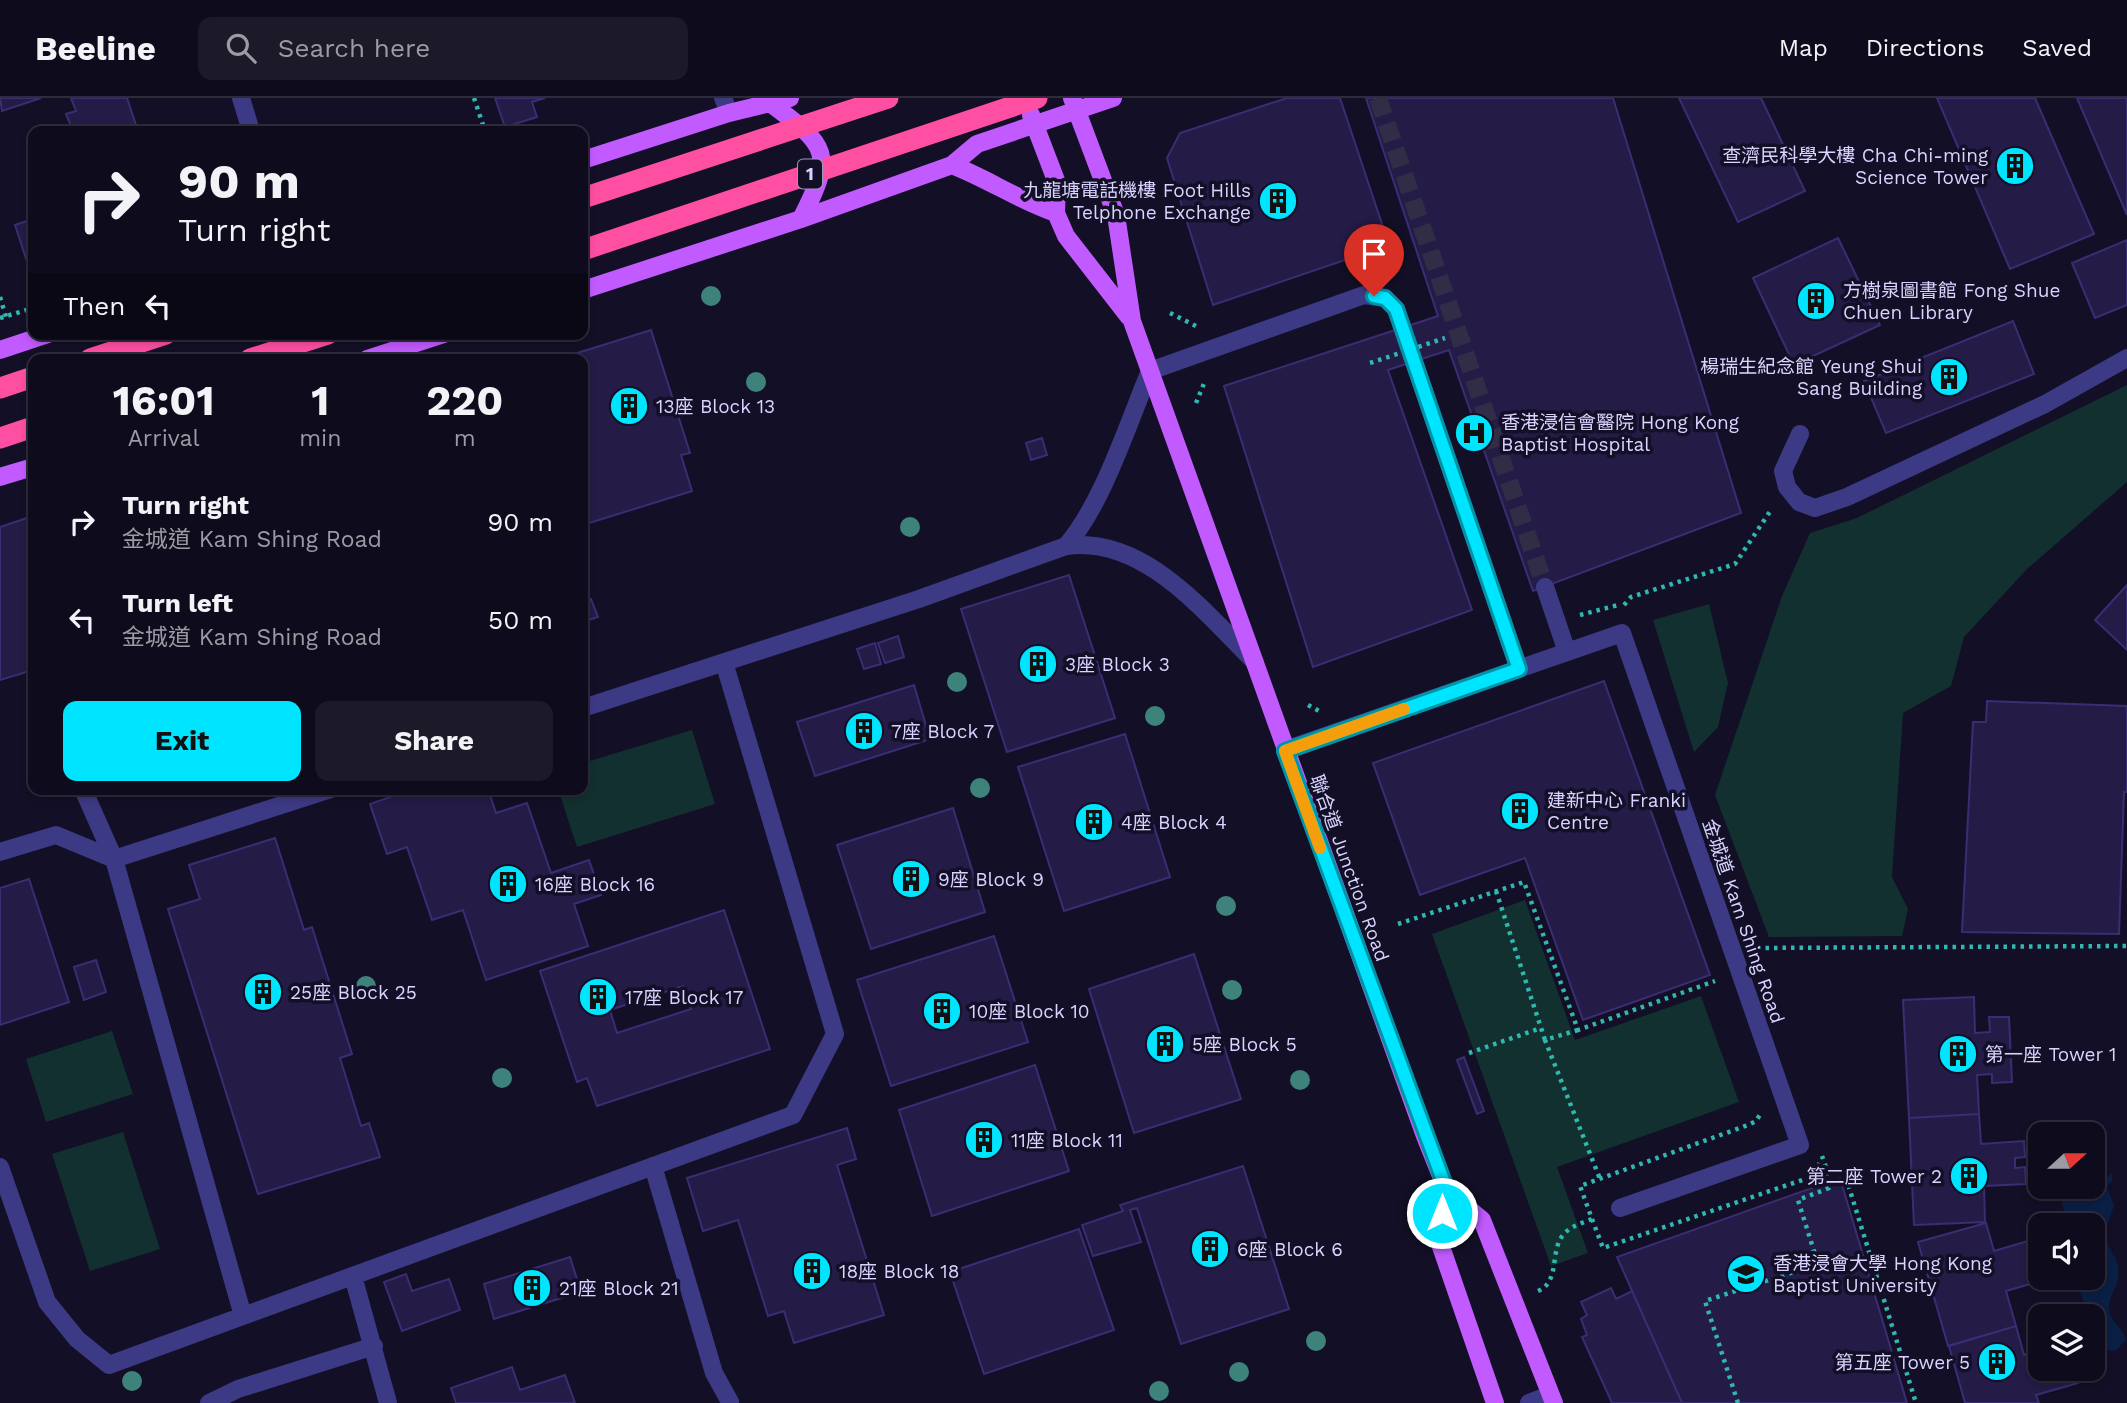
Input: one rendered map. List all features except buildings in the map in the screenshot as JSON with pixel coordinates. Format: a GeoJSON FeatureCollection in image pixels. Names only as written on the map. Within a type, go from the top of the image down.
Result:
{"type":"FeatureCollection","features":[{"type":"Feature","properties":{"kind":"highway"},"geometry":{"type":"LineString","coordinates":[[588,196],[888,98]]}},
{"type":"Feature","properties":{"kind":"highway","name":"1"},"geometry":{"type":"LineString","coordinates":[[588,248],[1037,98]]}},
{"type":"Feature","properties":{"kind":"highway"},"geometry":{"type":"LineString","coordinates":[[105,354],[148,340]]}},
{"type":"Feature","properties":{"kind":"highway"},"geometry":{"type":"LineString","coordinates":[[266,354],[309,340]]}},
{"type":"Feature","properties":{"kind":"highway"},"geometry":{"type":"LineString","coordinates":[[0,388],[28,379]]}},
{"type":"Feature","properties":{"kind":"highway"},"geometry":{"type":"LineString","coordinates":[[0,438],[28,429]]}},
{"type":"Feature","properties":{"kind":"main road"},"geometry":{"type":"LineString","coordinates":[[588,158],[726,106],[770,103],[790,98]]}},
{"type":"Feature","properties":{"kind":"main road","name":"聯合道 Junction Road"},"geometry":{"type":"LineString","coordinates":[[1025,98],[1057,183],[1056,213],[1066,236],[1132,321]]}},
{"type":"Feature","properties":{"kind":"main road"},"geometry":{"type":"LineString","coordinates":[[588,288],[801,219],[952,165],[977,144],[1034,124],[1074,104],[1113,98]]}},
{"type":"Feature","properties":{"kind":"main road"},"geometry":{"type":"LineString","coordinates":[[770,103],[818,141],[824,164],[801,219]]}},
{"type":"Feature","properties":{"kind":"main road","name":"聯合道 Junction Road"},"geometry":{"type":"LineString","coordinates":[[1074,104],[1116,215],[1132,321],[1285,751],[1447,1191]]}},
{"type":"Feature","properties":{"kind":"main road"},"geometry":{"type":"LineString","coordinates":[[952,165],[987,178],[1029,204],[1056,213]]}},
{"type":"Feature","properties":{"kind":"main road"},"geometry":{"type":"LineString","coordinates":[[0,350],[30,340]]}},
{"type":"Feature","properties":{"kind":"main road"},"geometry":{"type":"LineString","coordinates":[[382,354],[426,340]]}},
{"type":"Feature","properties":{"kind":"main road"},"geometry":{"type":"LineString","coordinates":[[0,477],[28,469]]}},
{"type":"Feature","properties":{"kind":"main road"},"geometry":{"type":"LineString","coordinates":[[1495,1403],[1437,1235],[1447,1191],[1482,1220],[1552,1399]]}},
{"type":"Feature","properties":{"kind":"street"},"geometry":{"type":"LineString","coordinates":[[241,98],[249,126]]}},
{"type":"Feature","properties":{"kind":"street"},"geometry":{"type":"LineString","coordinates":[[1066,546],[1083,527],[1094,505],[1150,371],[1364,295],[1385,298],[1396,309],[1519,669]]}},
{"type":"Feature","properties":{"kind":"street"},"geometry":{"type":"LineString","coordinates":[[1800,434],[1783,471],[1787,488],[1799,502],[1815,508],[1847,497],[2045,404],[2127,358]]}},
{"type":"Feature","properties":{"kind":"street"},"geometry":{"type":"LineString","coordinates":[[588,706],[919,599],[1066,546],[1086,543],[1155,568],[1255,662]]}},
{"type":"Feature","properties":{"kind":"street"},"geometry":{"type":"LineString","coordinates":[[1545,587],[1567,652]]}},
{"type":"Feature","properties":{"kind":"street","name":"金城道 Kam Shing Road"},"geometry":{"type":"LineString","coordinates":[[1285,751],[1622,633],[1800,1145],[1620,1208]]}},
{"type":"Feature","properties":{"kind":"street"},"geometry":{"type":"LineString","coordinates":[[0,1167],[47,1302],[77,1339],[109,1365],[793,1115],[835,1034],[724,662]]}},
{"type":"Feature","properties":{"kind":"street"},"geometry":{"type":"LineString","coordinates":[[86,795],[114,859],[243,1316]]}},
{"type":"Feature","properties":{"kind":"street"},"geometry":{"type":"LineString","coordinates":[[0,852],[56,835],[114,859],[312,795]]}},
{"type":"Feature","properties":{"kind":"street"},"geometry":{"type":"LineString","coordinates":[[653,1166],[714,1373],[730,1402]]}},
{"type":"Feature","properties":{"kind":"street"},"geometry":{"type":"LineString","coordinates":[[354,1276],[388,1403]]}},
{"type":"Feature","properties":{"kind":"street"},"geometry":{"type":"LineString","coordinates":[[209,1403],[237,1390],[374,1346]]}},
{"type":"Feature","properties":{"kind":"street"},"geometry":{"type":"LineString","coordinates":[[1529,1403],[1552,1399]]}},
{"type":"Feature","properties":{"kind":"path"},"geometry":{"type":"LineString","coordinates":[[474,98],[483,126]]}},
{"type":"Feature","properties":{"kind":"path"},"geometry":{"type":"LineString","coordinates":[[0,297],[6,317]]}},
{"type":"Feature","properties":{"kind":"path"},"geometry":{"type":"LineString","coordinates":[[0,318],[28,310]]}},
{"type":"Feature","properties":{"kind":"path"},"geometry":{"type":"LineString","coordinates":[[1370,363],[1445,338]]}},
{"type":"Feature","properties":{"kind":"path"},"geometry":{"type":"LineString","coordinates":[[1389,348],[1393,361]]}},
{"type":"Feature","properties":{"kind":"path"},"geometry":{"type":"LineString","coordinates":[[1196,403],[1202,384],[1209,376]]}},
{"type":"Feature","properties":{"kind":"path"},"geometry":{"type":"LineString","coordinates":[[1624,605],[1631,597],[1735,564],[1787,488]]}},
{"type":"Feature","properties":{"kind":"path"},"geometry":{"type":"LineString","coordinates":[[1308,705],[1317,711],[1325,710]]}},
{"type":"Feature","properties":{"kind":"path"},"geometry":{"type":"LineString","coordinates":[[1398,924],[1524,882],[1578,1030]]}},
{"type":"Feature","properties":{"kind":"path"},"geometry":{"type":"LineString","coordinates":[[1496,891],[1545,1041],[1600,1179]]}},
{"type":"Feature","properties":{"kind":"path"},"geometry":{"type":"LineString","coordinates":[[1754,948],[2127,946]]}},
{"type":"Feature","properties":{"kind":"path"},"geometry":{"type":"LineString","coordinates":[[1545,1041],[1720,979]]}},
{"type":"Feature","properties":{"kind":"path"},"geometry":{"type":"LineString","coordinates":[[1469,1053],[1541,1028]]}},
{"type":"Feature","properties":{"kind":"path"},"geometry":{"type":"LineString","coordinates":[[1761,1102],[1761,1113],[1748,1125],[1580,1186],[1603,1248],[1811,1177],[1819,1169],[1823,1156]]}},
{"type":"Feature","properties":{"kind":"path"},"geometry":{"type":"LineString","coordinates":[[1828,1173],[1843,1168],[1916,1403]]}},
{"type":"Feature","properties":{"kind":"path"},"geometry":{"type":"LineString","coordinates":[[1738,1403],[1705,1301],[1818,1264],[1798,1200],[1829,1188],[1831,1182]]}},
{"type":"Feature","properties":{"kind":"path"},"geometry":{"type":"LineString","coordinates":[[1537,1292],[1543,1290],[1554,1272],[1557,1245],[1566,1231],[1592,1219]]}},
{"type":"Feature","properties":{"kind":"green space"},"geometry":{"type":"Polygon","coordinates":[[[2127,385],[2127,482],[2027,569],[1964,637],[1951,686],[1903,713],[1892,877],[1908,909],[1902,936],[1769,937],[1715,795],[1782,596],[1810,533],[1857,518],[2127,385]]]}},
{"type":"Feature","properties":{"kind":"green space"},"geometry":{"type":"Polygon","coordinates":[[[1709,604],[1728,683],[1718,727],[1694,752],[1653,620],[1709,604]]]}},
{"type":"Feature","properties":{"kind":"green space"},"geometry":{"type":"Polygon","coordinates":[[[692,730],[715,804],[577,847],[560,795],[588,795],[588,761],[692,730]]]}},
{"type":"Feature","properties":{"kind":"green space"},"geometry":{"type":"Polygon","coordinates":[[[1525,900],[1575,1040],[1701,996],[1739,1102],[1557,1167],[1588,1253],[1551,1266],[1432,934],[1525,900]]]}},
{"type":"Feature","properties":{"kind":"green space"},"geometry":{"type":"Polygon","coordinates":[[[112,1031],[133,1094],[46,1122],[26,1059],[112,1031]]]}},
{"type":"Feature","properties":{"kind":"green space"},"geometry":{"type":"Polygon","coordinates":[[[123,1132],[160,1249],[90,1271],[52,1154],[123,1132]]]}},
{"type":"Feature","properties":{"kind":"water"},"geometry":{"type":"Polygon","coordinates":[[[2112,1173],[2112,1181],[2107,1187],[2114,1205],[2106,1237],[2119,1271],[2109,1308],[2111,1317],[2126,1340],[2115,1351],[2105,1350],[2105,1304],[2084,1304],[2079,1290],[2105,1290],[2105,1213],[2064,1213],[2061,1199],[2105,1199],[2105,1178],[2112,1173]]]}},
{"type":"Feature","properties":{"kind":"tunnel"},"geometry":{"type":"LineString","coordinates":[[1378,98],[1545,587]]}},
{"type":"Feature","properties":{"kind":"slow traffic"},"geometry":{"type":"LineString","coordinates":[[1320,848],[1285,751],[1404,709]]}},
{"type":"Feature","properties":{"kind":"place","name":"查濟民科學大樓 Cha Chi-ming Science Tower"},"geometry":{"type":"Point","coordinates":[2015,166]}},
{"type":"Feature","properties":{"kind":"place","name":"九龍塘電話機樓 Foot Hills Telphone Exchange"},"geometry":{"type":"Point","coordinates":[1278,201]}},
{"type":"Feature","properties":{"kind":"place","name":"方樹泉圖書館 Fong Shue Chuen Library"},"geometry":{"type":"Point","coordinates":[1816,301]}},
{"type":"Feature","properties":{"kind":"place","name":"楊瑞生紀念館 Yeung Shui Sang Building"},"geometry":{"type":"Point","coordinates":[1949,377]}},
{"type":"Feature","properties":{"kind":"place","name":"13座 Block 13"},"geometry":{"type":"Point","coordinates":[629,406]}},
{"type":"Feature","properties":{"kind":"place","name":"香港浸信會醫院 Hong Kong Baptist Hospital"},"geometry":{"type":"Point","coordinates":[1474,433]}},
{"type":"Feature","properties":{"kind":"place","name":"3座 Block 3"},"geometry":{"type":"Point","coordinates":[1038,664]}},
{"type":"Feature","properties":{"kind":"place","name":"7座 Block 7"},"geometry":{"type":"Point","coordinates":[864,731]}},
{"type":"Feature","properties":{"kind":"place","name":"建新中心 Franki Centre"},"geometry":{"type":"Point","coordinates":[1520,811]}},
{"type":"Feature","properties":{"kind":"place","name":"4座 Block 4"},"geometry":{"type":"Point","coordinates":[1094,822]}},
{"type":"Feature","properties":{"kind":"place","name":"9座 Block 9"},"geometry":{"type":"Point","coordinates":[911,879]}},
{"type":"Feature","properties":{"kind":"place","name":"16座 Block 16"},"geometry":{"type":"Point","coordinates":[508,884]}},
{"type":"Feature","properties":{"kind":"place","name":"25座 Block 25"},"geometry":{"type":"Point","coordinates":[263,992]}},
{"type":"Feature","properties":{"kind":"place","name":"17座 Block 17"},"geometry":{"type":"Point","coordinates":[598,997]}},
{"type":"Feature","properties":{"kind":"place","name":"10座 Block 10"},"geometry":{"type":"Point","coordinates":[942,1011]}},
{"type":"Feature","properties":{"kind":"place","name":"5座 Block 5"},"geometry":{"type":"Point","coordinates":[1165,1044]}},
{"type":"Feature","properties":{"kind":"place","name":"第一座 Tower 1"},"geometry":{"type":"Point","coordinates":[1958,1054]}},
{"type":"Feature","properties":{"kind":"place","name":"11座 Block 11"},"geometry":{"type":"Point","coordinates":[984,1140]}},
{"type":"Feature","properties":{"kind":"place","name":"第二座 Tower 2"},"geometry":{"type":"Point","coordinates":[1969,1176]}},
{"type":"Feature","properties":{"kind":"place","name":"6座 Block 6"},"geometry":{"type":"Point","coordinates":[1210,1249]}},
{"type":"Feature","properties":{"kind":"place","name":"18座 Block 18"},"geometry":{"type":"Point","coordinates":[812,1271]}},
{"type":"Feature","properties":{"kind":"place","name":"香港浸會大學 Hong Kong Baptist University"},"geometry":{"type":"Point","coordinates":[1746,1274]}},
{"type":"Feature","properties":{"kind":"place","name":"21座 Block 21"},"geometry":{"type":"Point","coordinates":[532,1288]}},
{"type":"Feature","properties":{"kind":"place","name":"第五座 Tower 5"},"geometry":{"type":"Point","coordinates":[1997,1362]}},
{"type":"Feature","properties":{"kind":"route"},"geometry":{"type":"LineString","coordinates":[[1374,296],[1385,298],[1396,309],[1519,669],[1285,751],[1447,1191],[1442,1213]]}}]}
